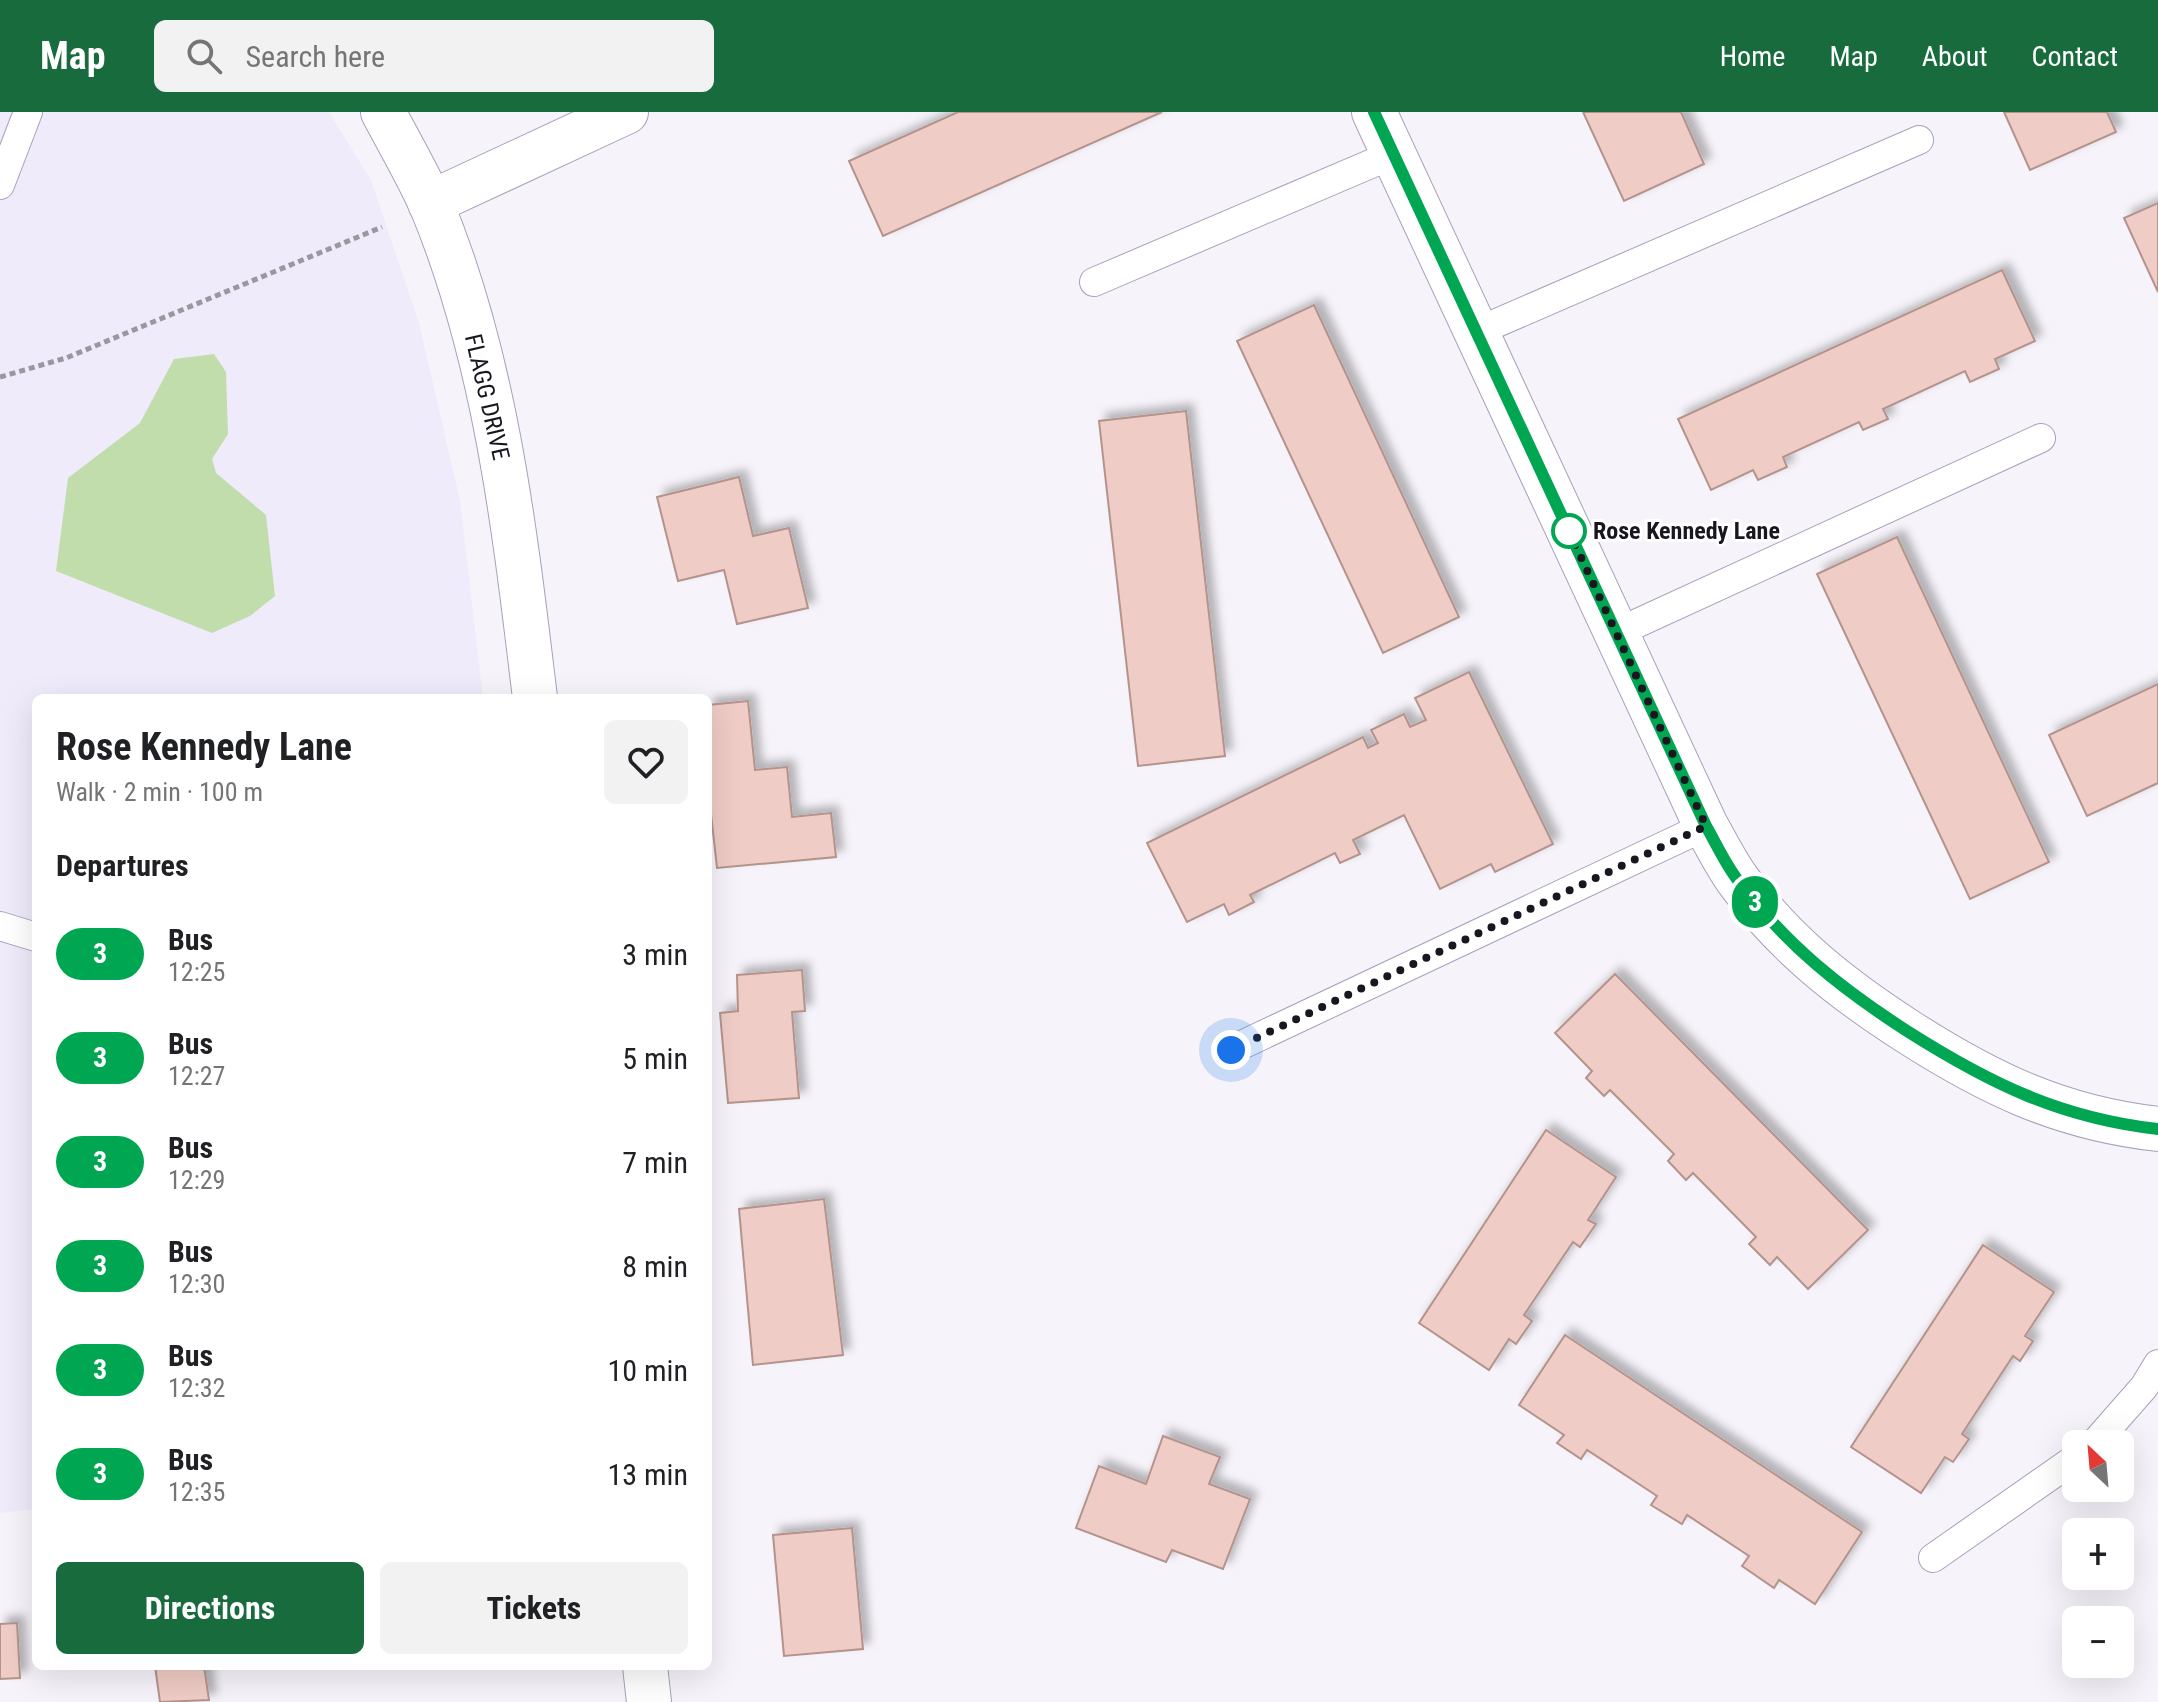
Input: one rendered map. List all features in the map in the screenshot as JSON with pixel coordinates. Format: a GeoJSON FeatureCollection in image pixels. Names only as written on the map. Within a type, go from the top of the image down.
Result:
{"type":"FeatureCollection","features":[{"type":"Feature","properties":{"kind":"street","name":"FLAGG DRIVE"},"geometry":{"type":"LineString","coordinates":[[383,112],[412,212],[460,286],[486,382],[509,498],[534,694]]}},
{"type":"Feature","properties":{"kind":"street"},"geometry":{"type":"LineString","coordinates":[[412,212],[626,112]]}},
{"type":"Feature","properties":{"kind":"street"},"geometry":{"type":"LineString","coordinates":[[1374,112],[1706,826],[1738,881],[1810,963],[1853,996],[1970,1071],[2007,1090],[2060,1110],[2120,1125],[2158,1129]]}},
{"type":"Feature","properties":{"kind":"street"},"geometry":{"type":"LineString","coordinates":[[645,1670],[649,1702]]}},
{"type":"Feature","properties":{"kind":"lane"},"geometry":{"type":"LineString","coordinates":[[0,185],[28,112]]}},
{"type":"Feature","properties":{"kind":"lane"},"geometry":{"type":"LineString","coordinates":[[1476,332],[1919,140]]}},
{"type":"Feature","properties":{"kind":"lane"},"geometry":{"type":"LineString","coordinates":[[1094,282],[1394,154]]}},
{"type":"Feature","properties":{"kind":"lane"},"geometry":{"type":"LineString","coordinates":[[1616,633],[2041,438]]}},
{"type":"Feature","properties":{"kind":"lane"},"geometry":{"type":"LineString","coordinates":[[1231,1050],[1706,826]]}},
{"type":"Feature","properties":{"kind":"lane"},"geometry":{"type":"LineString","coordinates":[[0,926],[32,936]]}},
{"type":"Feature","properties":{"kind":"lane"},"geometry":{"type":"LineString","coordinates":[[2106,1430],[2144,1387],[2158,1364]]}},
{"type":"Feature","properties":{"kind":"lane"},"geometry":{"type":"LineString","coordinates":[[1933,1558],[2062,1468]]}},
{"type":"Feature","properties":{"kind":"path"},"geometry":{"type":"LineString","coordinates":[[0,377],[66,358],[186,311],[412,212]]}},
{"type":"Feature","properties":{"kind":"shaded area"},"geometry":{"type":"Polygon","coordinates":[[[0,112],[329,112],[371,180],[419,323],[460,500],[483,694],[32,694],[32,1509],[0,1513],[0,112]]]}},
{"type":"Feature","properties":{"kind":"green space"},"geometry":{"type":"Polygon","coordinates":[[[214,354],[226,372],[228,434],[212,459],[216,473],[266,515],[275,596],[250,616],[212,633],[56,571],[68,478],[140,423],[174,359],[214,354]]]}},
{"type":"Feature","properties":{"kind":"building"},"geometry":{"type":"Polygon","coordinates":[[[958,112],[1162,112],[883,236],[849,161],[958,112]]]}},
{"type":"Feature","properties":{"kind":"building"},"geometry":{"type":"Polygon","coordinates":[[[1583,112],[1681,112],[1704,164],[1624,201],[1583,112]]]}},
{"type":"Feature","properties":{"kind":"building"},"geometry":{"type":"Polygon","coordinates":[[[2004,112],[2107,112],[2116,132],[2030,170],[2004,112]]]}},
{"type":"Feature","properties":{"kind":"building"},"geometry":{"type":"Polygon","coordinates":[[[2158,203],[2158,292],[2124,218],[2158,203]]]}},
{"type":"Feature","properties":{"kind":"building"},"geometry":{"type":"Polygon","coordinates":[[[2002,270],[2035,341],[1995,359],[1999,369],[1970,382],[1965,371],[1883,409],[1888,419],[1863,430],[1859,422],[1783,457],[1787,467],[1758,480],[1753,470],[1711,490],[1678,419],[2002,270]]]}},
{"type":"Feature","properties":{"kind":"building"},"geometry":{"type":"Polygon","coordinates":[[[1314,305],[1459,617],[1383,653],[1237,341],[1314,305]]]}},
{"type":"Feature","properties":{"kind":"building"},"geometry":{"type":"Polygon","coordinates":[[[1186,411],[1225,756],[1138,766],[1099,421],[1186,411]]]}},
{"type":"Feature","properties":{"kind":"building"},"geometry":{"type":"Polygon","coordinates":[[[739,477],[753,536],[789,528],[808,608],[737,624],[724,570],[678,581],[657,497],[739,477]]]}},
{"type":"Feature","properties":{"kind":"building"},"geometry":{"type":"Polygon","coordinates":[[[1897,537],[2049,862],[1970,899],[1817,574],[1897,537]]]}},
{"type":"Feature","properties":{"kind":"building"},"geometry":{"type":"Polygon","coordinates":[[[1469,672],[1553,844],[1495,872],[1491,864],[1440,889],[1404,815],[1353,840],[1360,854],[1340,863],[1335,853],[1250,895],[1254,902],[1229,915],[1224,904],[1187,922],[1147,843],[1363,737],[1368,748],[1378,743],[1371,730],[1404,714],[1410,727],[1426,720],[1415,698],[1469,672]]]}},
{"type":"Feature","properties":{"kind":"building"},"geometry":{"type":"Polygon","coordinates":[[[2158,684],[2158,783],[2087,816],[2049,735],[2158,684]]]}},
{"type":"Feature","properties":{"kind":"building"},"geometry":{"type":"Polygon","coordinates":[[[748,701],[755,770],[787,767],[792,817],[831,813],[836,857],[717,868],[712,823],[712,705],[748,701]]]}},
{"type":"Feature","properties":{"kind":"building"},"geometry":{"type":"Polygon","coordinates":[[[802,970],[805,1011],[792,1012],[799,1098],[728,1103],[720,1013],[738,1011],[737,975],[802,970]]]}},
{"type":"Feature","properties":{"kind":"building"},"geometry":{"type":"Polygon","coordinates":[[[1615,974],[1868,1230],[1808,1289],[1777,1257],[1770,1265],[1749,1244],[1756,1237],[1693,1173],[1686,1180],[1668,1161],[1674,1154],[1610,1090],[1604,1096],[1586,1078],[1592,1071],[1555,1033],[1615,974]]]}},
{"type":"Feature","properties":{"kind":"building"},"geometry":{"type":"Polygon","coordinates":[[[1546,1130],[1616,1177],[1588,1220],[1596,1224],[1580,1247],[1573,1242],[1524,1315],[1532,1321],[1516,1344],[1509,1339],[1489,1370],[1419,1323],[1546,1130]]]}},
{"type":"Feature","properties":{"kind":"building"},"geometry":{"type":"Polygon","coordinates":[[[824,1199],[843,1355],[753,1365],[739,1209],[824,1199]]]}},
{"type":"Feature","properties":{"kind":"building"},"geometry":{"type":"Polygon","coordinates":[[[1983,1245],[2054,1292],[2025,1336],[2033,1341],[2020,1361],[2013,1356],[1962,1434],[1969,1439],[1953,1462],[1945,1457],[1921,1493],[1851,1447],[1983,1245]]]}},
{"type":"Feature","properties":{"kind":"building"},"geometry":{"type":"Polygon","coordinates":[[[1565,1335],[1862,1532],[1815,1604],[1779,1580],[1774,1588],[1742,1566],[1749,1556],[1687,1515],[1682,1524],[1651,1505],[1657,1496],[1587,1450],[1581,1459],[1557,1443],[1564,1435],[1519,1405],[1565,1335]]]}},
{"type":"Feature","properties":{"kind":"building"},"geometry":{"type":"Polygon","coordinates":[[[1163,1436],[1220,1457],[1209,1484],[1250,1499],[1223,1569],[1172,1550],[1166,1562],[1076,1528],[1099,1466],[1146,1484],[1163,1436]]]}},
{"type":"Feature","properties":{"kind":"building"},"geometry":{"type":"Polygon","coordinates":[[[852,1528],[863,1649],[784,1656],[773,1535],[852,1528]]]}},
{"type":"Feature","properties":{"kind":"building"},"geometry":{"type":"Polygon","coordinates":[[[17,1623],[20,1678],[0,1679],[0,1624],[17,1623]]]}},
{"type":"Feature","properties":{"kind":"building"},"geometry":{"type":"Polygon","coordinates":[[[156,1670],[205,1670],[209,1700],[160,1702],[156,1670]]]}},
{"type":"Feature","properties":{"kind":"bus line","name":"3"},"geometry":{"type":"LineString","coordinates":[[1374,112],[1706,826],[1738,881],[1810,963],[1853,996],[1970,1071],[2007,1090],[2060,1110],[2120,1125],[2158,1129]]}},
{"type":"Feature","properties":{"kind":"place","name":"Rose Kennedy Lane"},"geometry":{"type":"Point","coordinates":[1569,531]}},
{"type":"Feature","properties":{"kind":"route"},"geometry":{"type":"LineString","coordinates":[[1231,1050],[1706,826],[1565,523],[1569,531]]}}]}
